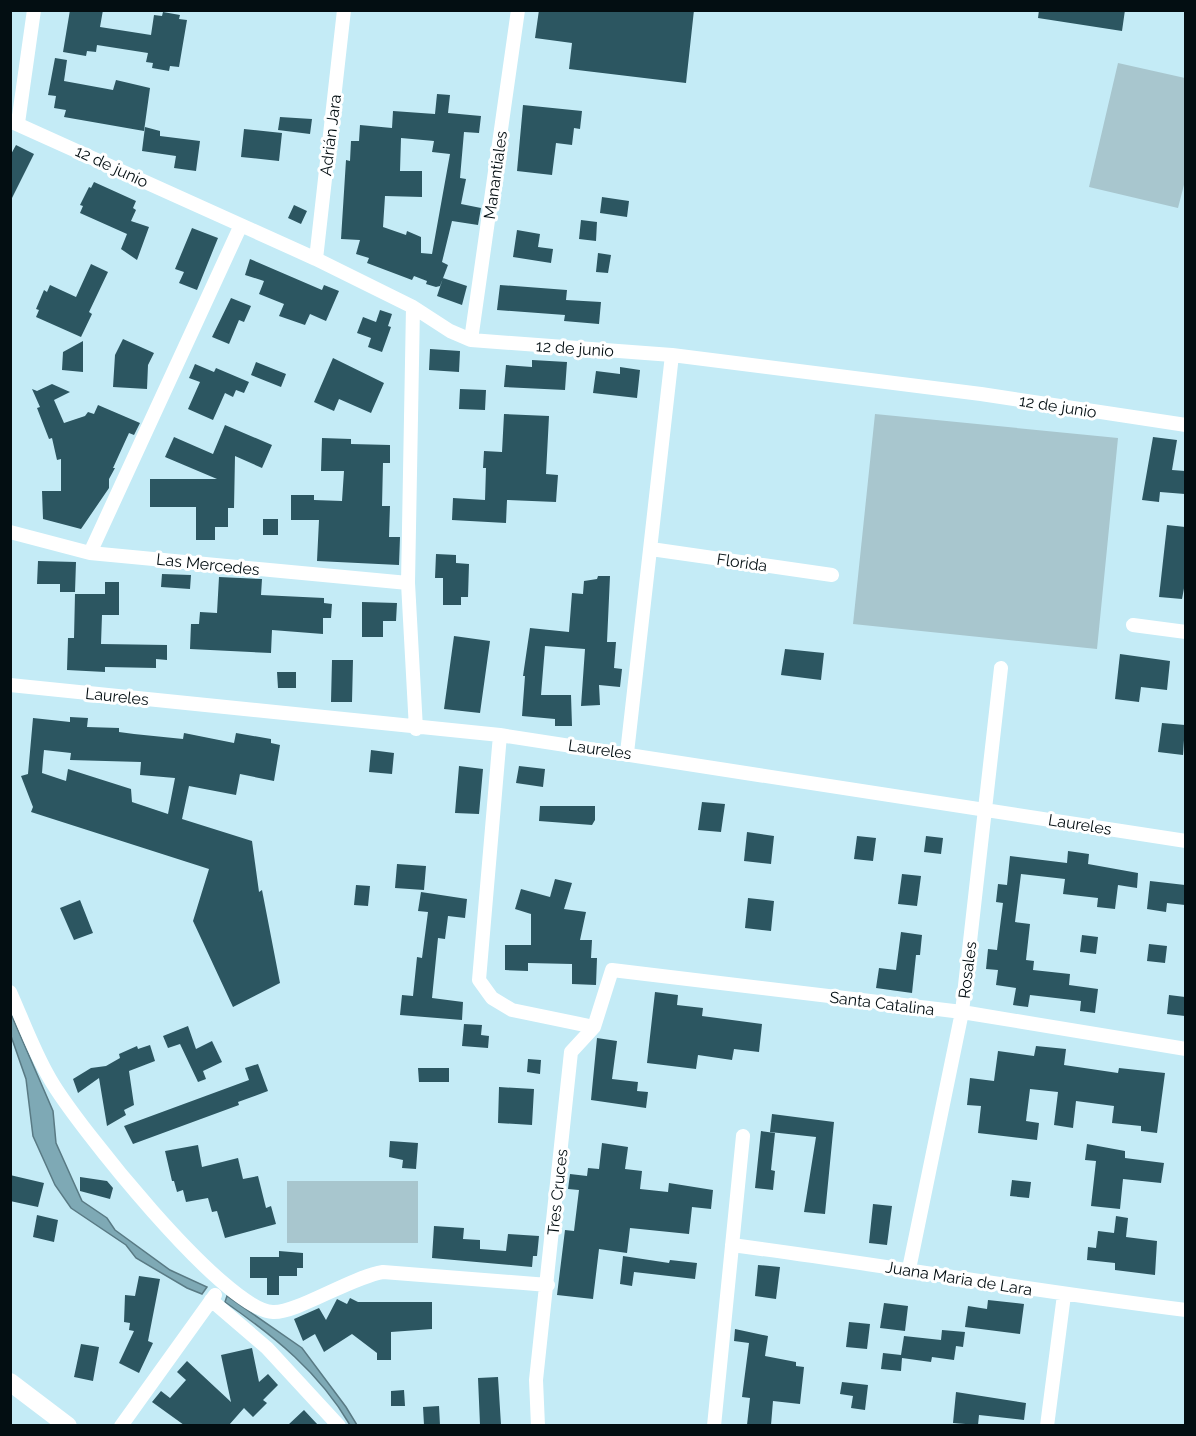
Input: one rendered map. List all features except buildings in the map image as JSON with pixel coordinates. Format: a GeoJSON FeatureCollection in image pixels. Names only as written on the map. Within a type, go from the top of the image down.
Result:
{"type":"FeatureCollection","features":[{"type":"Feature","properties":{"kind":"main road"},"geometry":{"type":"LineString","coordinates":[[10,1382],[68,1425]]}},
{"type":"Feature","properties":{"kind":"street"},"geometry":{"type":"LineString","coordinates":[[14,122],[34,10]]}},
{"type":"Feature","properties":{"kind":"street","name":"Adrián Jara"},"geometry":{"type":"LineString","coordinates":[[315,259],[344,10]]}},
{"type":"Feature","properties":{"kind":"street","name":"Manantiales"},"geometry":{"type":"LineString","coordinates":[[471,340],[518,10]]}},
{"type":"Feature","properties":{"kind":"street","name":"12 de junio"},"geometry":{"type":"LineString","coordinates":[[14,122],[315,259],[413,307],[450,332],[471,340],[672,355],[981,394],[1185,425]]}},
{"type":"Feature","properties":{"kind":"street"},"geometry":{"type":"LineString","coordinates":[[90,553],[241,225]]}},
{"type":"Feature","properties":{"kind":"street"},"geometry":{"type":"LineString","coordinates":[[413,307],[408,583],[416,729]]}},
{"type":"Feature","properties":{"kind":"street"},"geometry":{"type":"LineString","coordinates":[[627,753],[672,355]]}},
{"type":"Feature","properties":{"kind":"street","name":"Las Mercedes"},"geometry":{"type":"LineString","coordinates":[[10,532],[90,553],[408,583]]}},
{"type":"Feature","properties":{"kind":"street","name":"Florida"},"geometry":{"type":"LineString","coordinates":[[651,549],[832,574]]}},
{"type":"Feature","properties":{"kind":"street"},"geometry":{"type":"LineString","coordinates":[[1133,625],[1185,632]]}},
{"type":"Feature","properties":{"kind":"street","name":"Rosales"},"geometry":{"type":"LineString","coordinates":[[909,1269],[962,1012],[1001,668]]}},
{"type":"Feature","properties":{"kind":"street","name":"Laureles"},"geometry":{"type":"LineString","coordinates":[[10,685],[416,729],[500,735],[986,808],[1185,841]]}},
{"type":"Feature","properties":{"kind":"street"},"geometry":{"type":"LineString","coordinates":[[500,735],[479,980],[492,998],[512,1010],[594,1027]]}},
{"type":"Feature","properties":{"kind":"street","name":"Tres Cruces"},"geometry":{"type":"LineString","coordinates":[[538,1425],[537,1380],[571,1052],[594,1027],[612,970]]}},
{"type":"Feature","properties":{"kind":"street","name":"Santa Catalina"},"geometry":{"type":"LineString","coordinates":[[612,970],[962,1012],[1185,1049]]}},
{"type":"Feature","properties":{"kind":"street"},"geometry":{"type":"LineString","coordinates":[[10,992],[50,1078],[77,1120],[117,1172],[223,1283],[252,1304],[272,1312],[293,1307],[367,1274],[383,1272],[548,1285]]}},
{"type":"Feature","properties":{"kind":"street"},"geometry":{"type":"LineString","coordinates":[[714,1425],[743,1136]]}},
{"type":"Feature","properties":{"kind":"street","name":"Juana Maria de Lara"},"geometry":{"type":"LineString","coordinates":[[732,1245],[909,1269],[1064,1295],[1185,1310]]}},
{"type":"Feature","properties":{"kind":"street"},"geometry":{"type":"LineString","coordinates":[[121,1425],[223,1283]]}},
{"type":"Feature","properties":{"kind":"street"},"geometry":{"type":"LineString","coordinates":[[1047,1425],[1064,1295]]}},
{"type":"Feature","properties":{"kind":"street"},"geometry":{"type":"LineString","coordinates":[[211,1300],[267,1348],[339,1425]]}},
{"type":"Feature","properties":{"kind":"shaded area"},"geometry":{"type":"Polygon","coordinates":[[[1118,63],[1185,78],[1186,177],[1178,208],[1089,187],[1118,63]]]}},
{"type":"Feature","properties":{"kind":"shaded area"},"geometry":{"type":"Polygon","coordinates":[[[875,414],[1118,438],[1097,649],[853,624],[875,414]]]}},
{"type":"Feature","properties":{"kind":"shaded area"},"geometry":{"type":"Polygon","coordinates":[[[11,1014],[53,1111],[56,1143],[82,1201],[107,1218],[115,1230],[170,1270],[207,1287],[202,1294],[187,1288],[136,1258],[126,1245],[71,1208],[55,1185],[33,1136],[26,1079],[11,1036],[11,1014]]]}},
{"type":"Feature","properties":{"kind":"shaded area"},"geometry":{"type":"Polygon","coordinates":[[[287,1181],[418,1181],[418,1243],[287,1243],[287,1181]]]}},
{"type":"Feature","properties":{"kind":"shaded area"},"geometry":{"type":"Polygon","coordinates":[[[227,1296],[302,1348],[357,1425],[350,1425],[324,1388],[295,1357],[225,1302],[227,1296]]]}}]}
